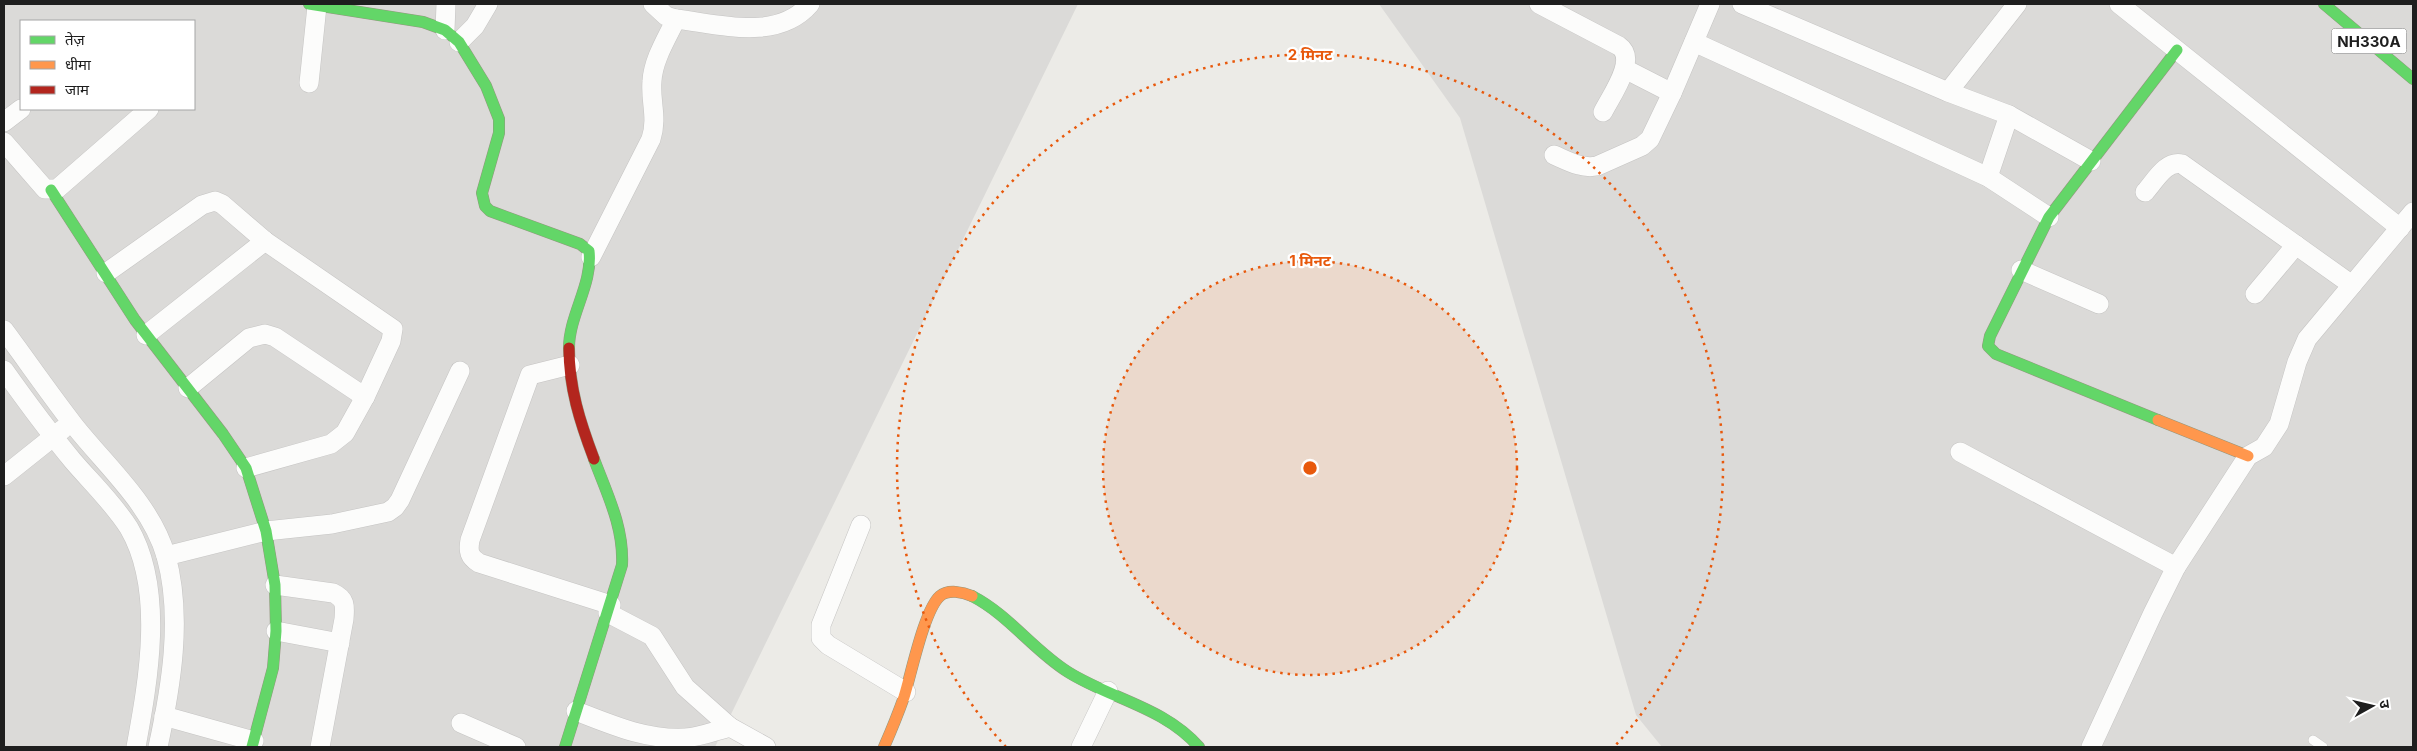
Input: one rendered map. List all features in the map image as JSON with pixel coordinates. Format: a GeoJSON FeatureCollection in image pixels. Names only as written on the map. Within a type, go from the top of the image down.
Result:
{"type":"FeatureCollection","features":[{"type":"Feature","properties":{"kind":"main road","name":"NH330A"},"geometry":{"type":"LineString","coordinates":[[2324,4],[2413,79]]}},
{"type":"Feature","properties":{"kind":"main road"},"geometry":{"type":"LineString","coordinates":[[313,5],[423,22],[452,36],[486,86],[499,119],[498,133],[482,193],[485,206],[490,211],[580,244],[586,247],[590,257],[590,268],[574,312],[570,330],[570,365],[578,417],[613,505],[622,537],[622,565],[610,609],[565,747]]}},
{"type":"Feature","properties":{"kind":"main road"},"geometry":{"type":"LineString","coordinates":[[2177,50],[2049,217],[2021,270],[1990,336],[1988,346],[1991,351],[2248,456]]}},
{"type":"Feature","properties":{"kind":"main road"},"geometry":{"type":"LineString","coordinates":[[51,190],[146,335],[188,388],[246,468],[266,531],[275,585],[276,631],[273,668],[253,744]]}},
{"type":"Feature","properties":{"kind":"main road"},"geometry":{"type":"LineString","coordinates":[[884,747],[906,692],[930,611],[938,597],[952,591],[970,594],[994,609],[1054,662],[1108,691],[1140,705],[1186,732],[1199,747]]}},
{"type":"Feature","properties":{"kind":"street"},"geometry":{"type":"LineString","coordinates":[[446,4],[452,36],[474,26],[488,4]]}},
{"type":"Feature","properties":{"kind":"street"},"geometry":{"type":"LineString","coordinates":[[652,4],[666,16],[676,19],[757,28],[775,26],[796,16],[810,4]]}},
{"type":"Feature","properties":{"kind":"street"},"geometry":{"type":"LineString","coordinates":[[1539,4],[1622,49],[1626,56],[1625,69],[1604,112]]}},
{"type":"Feature","properties":{"kind":"street"},"geometry":{"type":"LineString","coordinates":[[1554,155],[1589,168],[1642,146],[1650,139],[1710,4]]}},
{"type":"Feature","properties":{"kind":"street"},"geometry":{"type":"LineString","coordinates":[[1742,4],[1948,92],[2009,114],[2091,161]]}},
{"type":"Feature","properties":{"kind":"street"},"geometry":{"type":"LineString","coordinates":[[1948,92],[2017,4]]}},
{"type":"Feature","properties":{"kind":"street"},"geometry":{"type":"LineString","coordinates":[[2119,4],[2400,228]]}},
{"type":"Feature","properties":{"kind":"street"},"geometry":{"type":"LineString","coordinates":[[309,83],[313,5]]}},
{"type":"Feature","properties":{"kind":"street"},"geometry":{"type":"LineString","coordinates":[[590,257],[651,139],[655,119],[651,90],[653,71],[676,19]]}},
{"type":"Feature","properties":{"kind":"street"},"geometry":{"type":"LineString","coordinates":[[1694,42],[1988,177],[2049,217]]}},
{"type":"Feature","properties":{"kind":"street"},"geometry":{"type":"LineString","coordinates":[[1625,69],[1672,93]]}},
{"type":"Feature","properties":{"kind":"street"},"geometry":{"type":"LineString","coordinates":[[4,122],[20,110]]}},
{"type":"Feature","properties":{"kind":"street"},"geometry":{"type":"LineString","coordinates":[[4,142],[41,185],[51,190],[56,189],[148,110]]}},
{"type":"Feature","properties":{"kind":"street"},"geometry":{"type":"LineString","coordinates":[[1988,177],[2009,114]]}},
{"type":"Feature","properties":{"kind":"street"},"geometry":{"type":"LineString","coordinates":[[2145,192],[2167,167],[2177,163],[2182,164],[2352,285]]}},
{"type":"Feature","properties":{"kind":"street"},"geometry":{"type":"LineString","coordinates":[[106,273],[208,202],[215,201],[222,204],[266,240],[393,329],[391,341],[365,398],[345,433],[331,444],[246,468]]}},
{"type":"Feature","properties":{"kind":"street"},"geometry":{"type":"LineString","coordinates":[[2091,747],[2176,567],[2248,456],[2264,447],[2273,437],[2280,424],[2297,362],[2307,340],[2413,212]]}},
{"type":"Feature","properties":{"kind":"street"},"geometry":{"type":"LineString","coordinates":[[146,335],[266,240]]}},
{"type":"Feature","properties":{"kind":"street"},"geometry":{"type":"LineString","coordinates":[[2254,294],[2296,245]]}},
{"type":"Feature","properties":{"kind":"street"},"geometry":{"type":"LineString","coordinates":[[2021,270],[2099,304]]}},
{"type":"Feature","properties":{"kind":"street"},"geometry":{"type":"LineString","coordinates":[[4,330],[72,423],[147,514],[166,556],[173,592],[173,651],[158,747]]}},
{"type":"Feature","properties":{"kind":"street"},"geometry":{"type":"LineString","coordinates":[[188,388],[250,338],[265,334],[275,337],[365,398]]}},
{"type":"Feature","properties":{"kind":"street"},"geometry":{"type":"LineString","coordinates":[[570,365],[530,375],[470,540],[469,552],[473,559],[479,563],[610,609],[652,636],[680,682],[730,727],[766,747]]}},
{"type":"Feature","properties":{"kind":"street"},"geometry":{"type":"LineString","coordinates":[[4,370],[53,437],[128,527],[144,568],[150,592],[148,682],[136,747]]}},
{"type":"Feature","properties":{"kind":"street"},"geometry":{"type":"LineString","coordinates":[[166,556],[266,531],[332,524],[379,515],[395,507],[460,371]]}},
{"type":"Feature","properties":{"kind":"street"},"geometry":{"type":"LineString","coordinates":[[4,476],[72,423]]}},
{"type":"Feature","properties":{"kind":"street"},"geometry":{"type":"LineString","coordinates":[[1960,452],[2176,567]]}},
{"type":"Feature","properties":{"kind":"street"},"geometry":{"type":"LineString","coordinates":[[861,525],[821,625],[821,638],[828,645],[906,692]]}},
{"type":"Feature","properties":{"kind":"street"},"geometry":{"type":"LineString","coordinates":[[275,585],[333,593],[341,596],[344,602],[345,609],[340,642],[320,747]]}},
{"type":"Feature","properties":{"kind":"street"},"geometry":{"type":"LineString","coordinates":[[276,631],[340,642]]}},
{"type":"Feature","properties":{"kind":"street"},"geometry":{"type":"LineString","coordinates":[[1081,747],[1108,691]]}},
{"type":"Feature","properties":{"kind":"street"},"geometry":{"type":"LineString","coordinates":[[576,712],[637,734],[654,737],[686,738],[730,727]]}},
{"type":"Feature","properties":{"kind":"street"},"geometry":{"type":"LineString","coordinates":[[164,716],[253,744]]}},
{"type":"Feature","properties":{"kind":"street"},"geometry":{"type":"LineString","coordinates":[[461,723],[516,747]]}},
{"type":"Feature","properties":{"kind":"lane"},"geometry":{"type":"LineString","coordinates":[[2313,740],[2323,747]]}},
{"type":"Feature","properties":{"kind":"shaded area"},"geometry":{"type":"Polygon","coordinates":[[[4,4],[1078,4],[715,747],[4,747],[4,4]]]}},
{"type":"Feature","properties":{"kind":"shaded area"},"geometry":{"type":"Polygon","coordinates":[[[1379,4],[2413,4],[2413,747],[1662,747],[1636,715],[1460,118],[1379,4]]]}},
{"type":"Feature","properties":{"kind":"traffic: fast"},"geometry":{"type":"LineString","coordinates":[[309,4],[423,22],[445,30],[459,42],[486,86],[499,119],[499,133],[482,193],[485,206],[490,211],[580,244],[589,251],[588,275],[573,324],[569,348]]}},
{"type":"Feature","properties":{"kind":"traffic: fast"},"geometry":{"type":"LineString","coordinates":[[2324,4],[2413,79]]}},
{"type":"Feature","properties":{"kind":"traffic: fast"},"geometry":{"type":"LineString","coordinates":[[2158,420],[1996,354],[1988,346],[1990,336],[2049,217],[2177,50]]}},
{"type":"Feature","properties":{"kind":"traffic: fast"},"geometry":{"type":"LineString","coordinates":[[51,190],[135,320],[223,434],[246,468],[266,531],[275,585],[276,631],[273,668],[252,747]]}},
{"type":"Feature","properties":{"kind":"traffic: fast"},"geometry":{"type":"LineString","coordinates":[[565,747],[622,565],[622,551],[617,524],[594,459]]}},
{"type":"Feature","properties":{"kind":"traffic: fast"},"geometry":{"type":"LineString","coordinates":[[972,596],[998,613],[1043,654],[1068,672],[1170,722],[1199,747]]}},
{"type":"Feature","properties":{"kind":"traffic: slow"},"geometry":{"type":"LineString","coordinates":[[2158,420],[2248,456]]}},
{"type":"Feature","properties":{"kind":"traffic: slow"},"geometry":{"type":"LineString","coordinates":[[884,747],[904,697],[923,628],[934,603],[947,592],[960,592],[972,596]]}},
{"type":"Feature","properties":{"kind":"traffic: jam"},"geometry":{"type":"LineString","coordinates":[[569,348],[571,377],[576,405],[594,459]]}}]}
